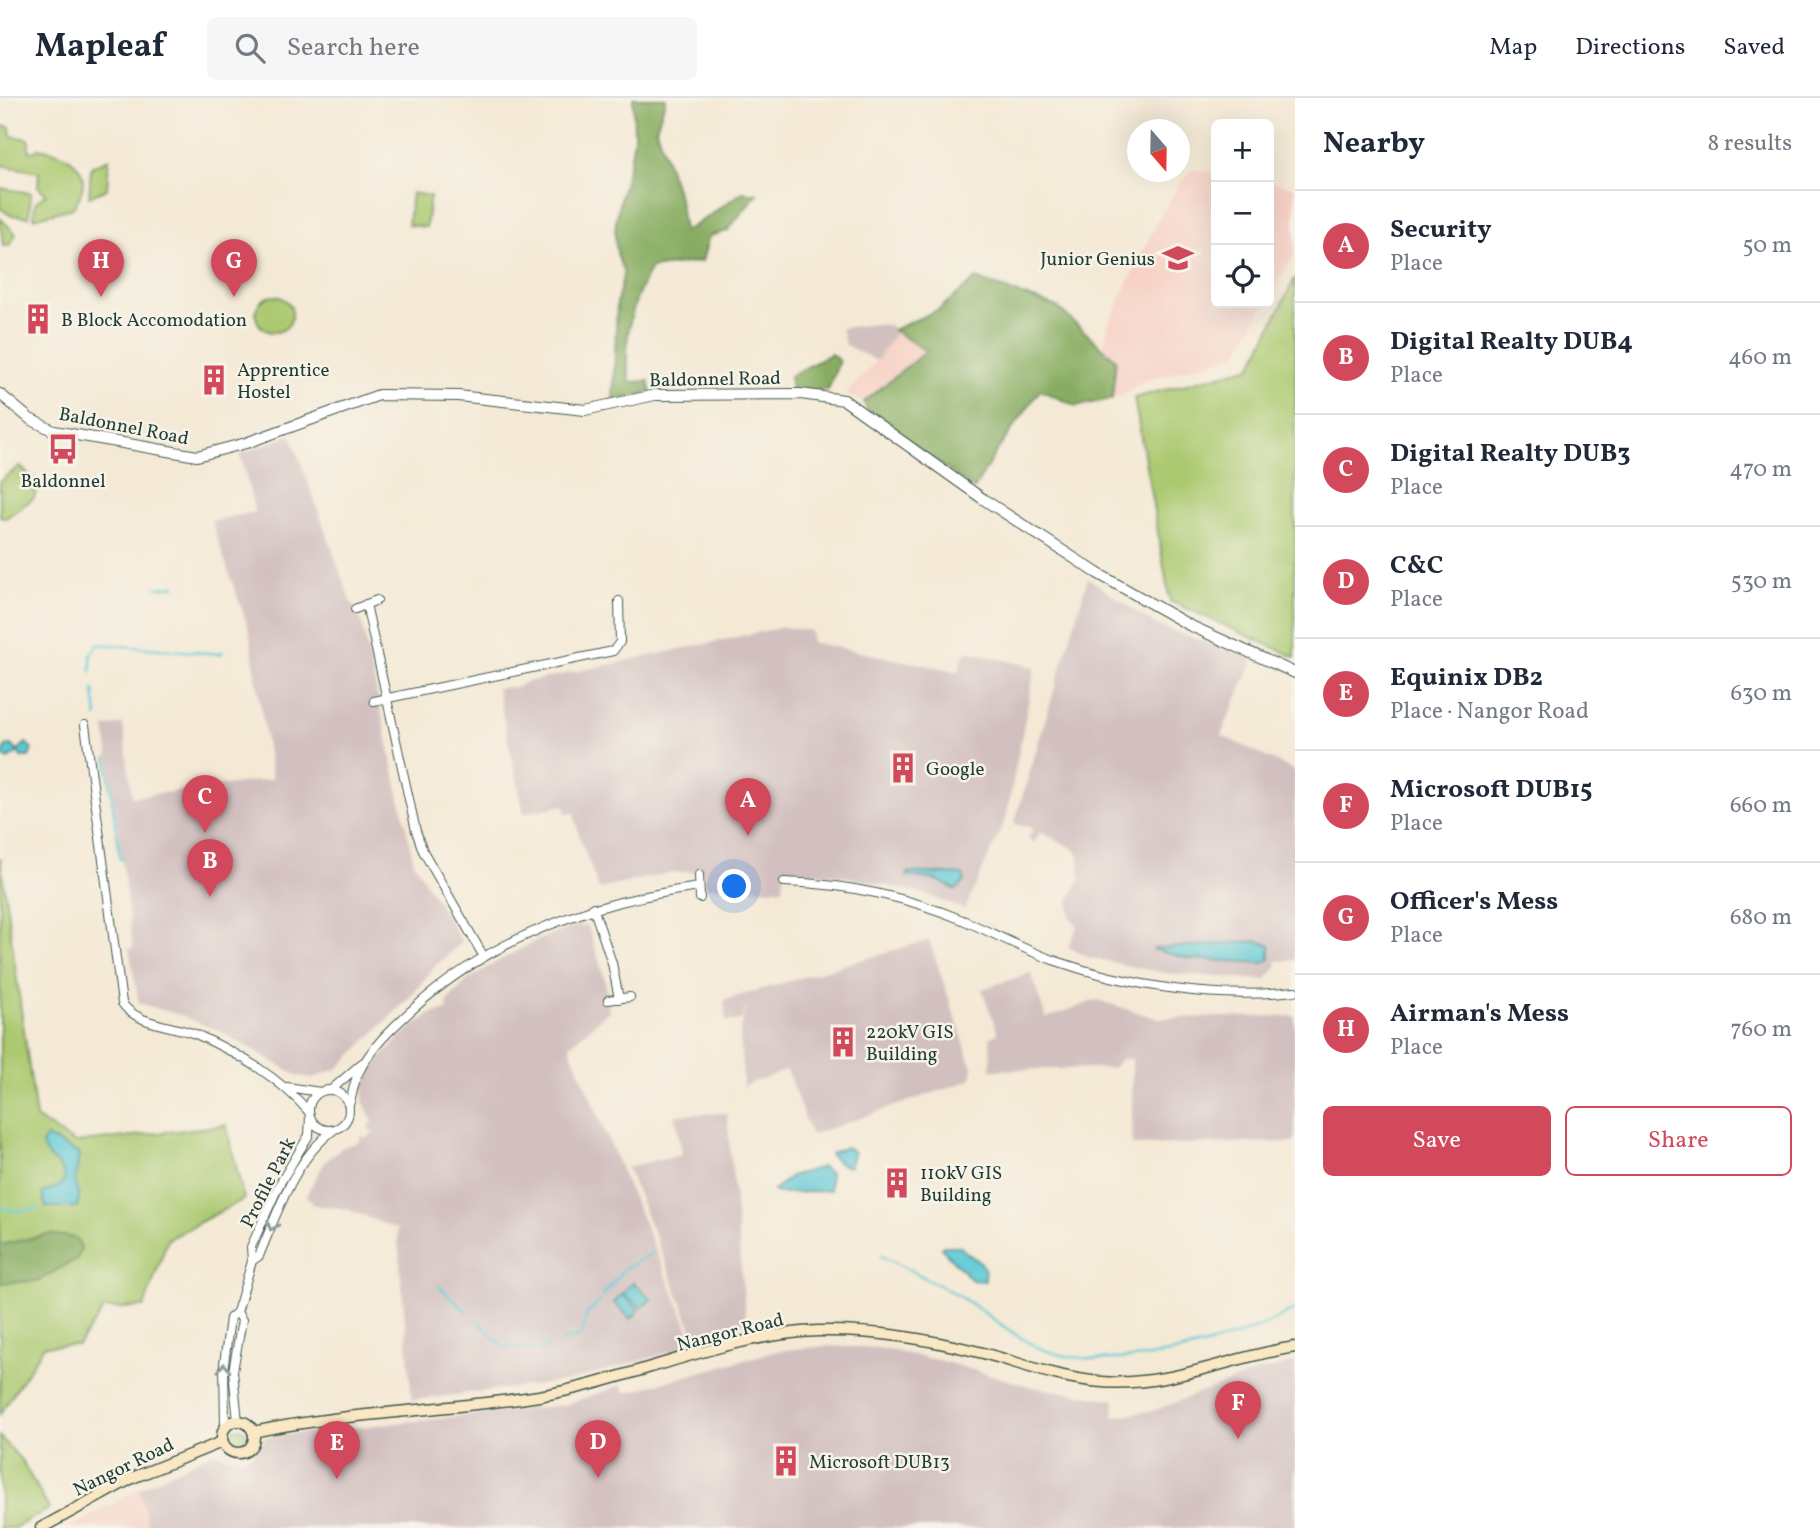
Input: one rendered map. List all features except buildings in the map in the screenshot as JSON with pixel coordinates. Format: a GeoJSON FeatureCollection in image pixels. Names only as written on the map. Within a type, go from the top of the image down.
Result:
{"type":"FeatureCollection","features":[{"type":"Feature","properties":{"kind":"main road","name":"Nangor Road"},"geometry":{"type":"LineString","coordinates":[[253,1432],[359,1415],[538,1396],[638,1373],[746,1342],[794,1333],[845,1331],[902,1335],[980,1353],[1062,1377],[1105,1382],[1170,1378],[1295,1347]]}},
{"type":"Feature","properties":{"kind":"main road"},"geometry":{"type":"LineString","coordinates":[[238,1422],[247,1424],[253,1432],[253,1442],[243,1452],[228,1450],[222,1441],[225,1427],[238,1422]]}},
{"type":"Feature","properties":{"kind":"main road","name":"Nangor Road"},"geometry":{"type":"LineString","coordinates":[[41,1528],[132,1478],[222,1441]]}},
{"type":"Feature","properties":{"kind":"street","name":"Baldonnel Road"},"geometry":{"type":"LineString","coordinates":[[0,394],[30,419],[54,431],[194,456],[257,439],[379,395],[458,397],[585,410],[655,395],[801,394],[844,400],[1002,512],[1097,573],[1189,625],[1295,673]]}},
{"type":"Feature","properties":{"kind":"street"},"geometry":{"type":"LineString","coordinates":[[355,609],[377,600]]}},
{"type":"Feature","properties":{"kind":"street"},"geometry":{"type":"LineString","coordinates":[[374,701],[613,651],[620,642],[619,601]]}},
{"type":"Feature","properties":{"kind":"street"},"geometry":{"type":"LineString","coordinates":[[366,604],[423,851],[484,957]]}},
{"type":"Feature","properties":{"kind":"street"},"geometry":{"type":"LineString","coordinates":[[85,725],[122,1003],[131,1013],[197,1034],[287,1087],[323,1129],[335,1129],[347,1119],[354,1084],[367,1059]]}},
{"type":"Feature","properties":{"kind":"street"},"geometry":{"type":"LineString","coordinates":[[699,875],[700,898]]}},
{"type":"Feature","properties":{"kind":"street"},"geometry":{"type":"LineString","coordinates":[[784,882],[856,889],[907,901],[967,922],[1044,957],[1105,975],[1223,993],[1295,991]]}},
{"type":"Feature","properties":{"kind":"street"},"geometry":{"type":"LineString","coordinates":[[287,1087],[320,1092],[331,1090],[367,1059],[393,1027],[433,991],[518,937],[593,907],[645,894],[699,887]]}},
{"type":"Feature","properties":{"kind":"street"},"geometry":{"type":"LineString","coordinates":[[593,907],[612,963],[619,999]]}},
{"type":"Feature","properties":{"kind":"street"},"geometry":{"type":"LineString","coordinates":[[608,1000],[630,998]]}},
{"type":"Feature","properties":{"kind":"street"},"geometry":{"type":"LineString","coordinates":[[331,1090],[343,1095],[349,1105]]}},
{"type":"Feature","properties":{"kind":"street"},"geometry":{"type":"LineString","coordinates":[[310,1114],[311,1101],[320,1092]]}},
{"type":"Feature","properties":{"kind":"street","name":"Profile Park"},"geometry":{"type":"LineString","coordinates":[[225,1427],[223,1364],[230,1318],[237,1312],[252,1261],[251,1247],[279,1185],[309,1135],[310,1114]]}},
{"type":"Feature","properties":{"kind":"street","name":"Profile Park"},"geometry":{"type":"LineString","coordinates":[[252,1261],[260,1256],[286,1191],[309,1154],[335,1129]]}},
{"type":"Feature","properties":{"kind":"street","name":"Profile Park"},"geometry":{"type":"LineString","coordinates":[[237,1312],[242,1320],[233,1394],[238,1422]]}},
{"type":"Feature","properties":{"kind":"shaded area","name":"Junior Genius"},"geometry":{"type":"Polygon","coordinates":[[[1192,169],[1211,172],[1211,308],[1262,308],[1237,354],[1141,382],[1125,395],[1112,399],[1116,360],[1103,349],[1109,323],[1157,222],[1179,184],[1190,182],[1192,169]]]}},
{"type":"Feature","properties":{"kind":"shaded area"},"geometry":{"type":"Polygon","coordinates":[[[1274,183],[1295,187],[1295,255],[1274,288],[1274,183]]]}},
{"type":"Feature","properties":{"kind":"shaded area"},"geometry":{"type":"Polygon","coordinates":[[[889,325],[896,331],[877,361],[845,345],[841,328],[889,325]]]}},
{"type":"Feature","properties":{"kind":"shaded area"},"geometry":{"type":"Polygon","coordinates":[[[896,331],[926,351],[864,402],[845,395],[877,361],[896,331]]]}},
{"type":"Feature","properties":{"kind":"shaded area"},"geometry":{"type":"Polygon","coordinates":[[[291,435],[351,602],[361,620],[414,863],[462,942],[432,969],[413,994],[339,1068],[314,1078],[298,1076],[223,1033],[180,1015],[139,1003],[129,949],[133,948],[105,727],[123,724],[132,797],[272,779],[249,630],[211,521],[255,512],[240,454],[291,435]]]}},
{"type":"Feature","properties":{"kind":"shaded area"},"geometry":{"type":"Polygon","coordinates":[[[1088,578],[1154,624],[1254,659],[1221,735],[1295,771],[1295,960],[1276,961],[1277,966],[1265,980],[1165,973],[1090,958],[1068,947],[1078,926],[1070,916],[1069,901],[1080,878],[1079,856],[1073,848],[1040,832],[1035,842],[1031,841],[1028,839],[1033,828],[1014,824],[1088,578]]]}},
{"type":"Feature","properties":{"kind":"shaded area"},"geometry":{"type":"Polygon","coordinates":[[[784,627],[811,631],[811,642],[959,672],[963,655],[969,652],[1035,667],[1006,818],[965,909],[917,892],[847,877],[808,872],[784,872],[783,889],[704,887],[702,871],[669,873],[599,889],[580,839],[574,813],[566,814],[564,805],[524,813],[497,688],[518,687],[523,683],[784,627]]]}},
{"type":"Feature","properties":{"kind":"shaded area"},"geometry":{"type":"Polygon","coordinates":[[[579,924],[580,927],[587,925],[590,932],[605,980],[609,1011],[570,1045],[572,1054],[694,1341],[692,1346],[569,1381],[412,1400],[397,1229],[347,1209],[314,1205],[306,1195],[325,1162],[341,1148],[359,1142],[362,1136],[367,1138],[373,1132],[368,1127],[373,1122],[363,1101],[364,1086],[376,1063],[402,1035],[432,1013],[447,1010],[448,1000],[468,980],[488,967],[537,940],[579,924]]]}},
{"type":"Feature","properties":{"kind":"shaded area"},"geometry":{"type":"Polygon","coordinates":[[[929,940],[973,1069],[971,1080],[811,1135],[787,1070],[743,1086],[740,1029],[748,1002],[741,1020],[726,1022],[724,1000],[929,940]]]}},
{"type":"Feature","properties":{"kind":"shaded area"},"geometry":{"type":"Polygon","coordinates":[[[1031,973],[1046,1018],[1097,1000],[1156,1018],[1295,1016],[1295,1142],[1132,1145],[1132,1059],[1121,1059],[1112,1068],[991,1070],[990,1037],[998,1034],[982,989],[1031,973]]]}},
{"type":"Feature","properties":{"kind":"shaded area"},"geometry":{"type":"Polygon","coordinates":[[[727,1113],[746,1322],[696,1339],[627,1167],[682,1154],[675,1115],[727,1113]]]}},
{"type":"Feature","properties":{"kind":"shaded area"},"geometry":{"type":"Polygon","coordinates":[[[825,1346],[879,1348],[942,1361],[1032,1387],[1115,1400],[1113,1417],[1155,1410],[1254,1373],[1295,1362],[1295,1528],[148,1528],[139,1489],[213,1452],[240,1459],[250,1456],[265,1437],[564,1405],[622,1385],[625,1393],[776,1351],[825,1346]]]}},
{"type":"Feature","properties":{"kind":"shaded area"},"geometry":{"type":"Polygon","coordinates":[[[139,1489],[148,1528],[69,1528],[113,1504],[139,1489]]]}},
{"type":"Feature","properties":{"kind":"green space"},"geometry":{"type":"Polygon","coordinates":[[[633,98],[666,98],[656,129],[679,198],[684,231],[743,192],[757,194],[727,231],[709,236],[702,261],[651,268],[633,309],[627,352],[630,382],[649,381],[651,392],[613,401],[617,303],[624,272],[615,239],[616,222],[634,137],[633,98]]]}},
{"type":"Feature","properties":{"kind":"green space"},"geometry":{"type":"Polygon","coordinates":[[[0,126],[10,127],[11,136],[29,139],[29,151],[35,152],[38,148],[61,154],[78,166],[83,184],[73,208],[34,218],[35,203],[46,194],[38,186],[39,172],[0,165],[0,126]]]}},
{"type":"Feature","properties":{"kind":"green space"},"geometry":{"type":"Polygon","coordinates":[[[109,159],[107,189],[89,197],[91,167],[109,159]]]}},
{"type":"Feature","properties":{"kind":"green space"},"geometry":{"type":"Polygon","coordinates":[[[0,188],[31,193],[29,217],[10,215],[0,208],[0,188]]]}},
{"type":"Feature","properties":{"kind":"green space"},"geometry":{"type":"Polygon","coordinates":[[[412,193],[430,196],[426,227],[408,225],[412,193]]]}},
{"type":"Feature","properties":{"kind":"green space"},"geometry":{"type":"Polygon","coordinates":[[[0,218],[16,234],[9,246],[3,246],[0,218]]]}},
{"type":"Feature","properties":{"kind":"green space"},"geometry":{"type":"Polygon","coordinates":[[[1295,278],[1295,657],[1170,601],[1134,398],[1251,367],[1295,278]]]}},
{"type":"Feature","properties":{"kind":"green space"},"geometry":{"type":"Polygon","coordinates":[[[976,279],[1057,307],[1116,360],[1112,399],[1076,406],[1040,390],[994,455],[974,489],[867,410],[864,402],[926,351],[893,330],[938,310],[976,279]]]}},
{"type":"Feature","properties":{"kind":"green space"},"geometry":{"type":"Polygon","coordinates":[[[274,296],[287,301],[292,314],[287,327],[274,332],[261,327],[256,314],[261,301],[274,296]]]}},
{"type":"Feature","properties":{"kind":"green space"},"geometry":{"type":"Polygon","coordinates":[[[831,354],[839,361],[828,390],[792,391],[790,376],[831,354]]]}},
{"type":"Feature","properties":{"kind":"green space"},"geometry":{"type":"Polygon","coordinates":[[[20,466],[38,484],[34,498],[6,518],[0,517],[0,481],[20,466]]]}},
{"type":"Feature","properties":{"kind":"green space"},"geometry":{"type":"Polygon","coordinates":[[[0,857],[36,1118],[75,1143],[226,1125],[244,1199],[168,1239],[144,1307],[104,1309],[78,1345],[44,1346],[0,1414],[0,857]]]}},
{"type":"Feature","properties":{"kind":"green space"},"geometry":{"type":"Polygon","coordinates":[[[49,1234],[76,1238],[81,1247],[77,1259],[37,1281],[0,1283],[0,1245],[49,1234]]]}},
{"type":"Feature","properties":{"kind":"green space"},"geometry":{"type":"Polygon","coordinates":[[[234,1428],[242,1428],[247,1437],[245,1444],[234,1446],[229,1441],[229,1433],[234,1428]]]}},
{"type":"Feature","properties":{"kind":"green space"},"geometry":{"type":"Polygon","coordinates":[[[0,1437],[22,1461],[49,1509],[14,1528],[0,1528],[0,1437]]]}},
{"type":"Feature","properties":{"kind":"water"},"geometry":{"type":"Polygon","coordinates":[[[26,743],[32,749],[29,757],[21,757],[18,752],[8,759],[3,755],[6,746],[12,745],[17,751],[26,743]]]}},
{"type":"Feature","properties":{"kind":"water"},"geometry":{"type":"Polygon","coordinates":[[[908,872],[963,875],[965,881],[956,890],[937,880],[907,876],[908,872]]]}},
{"type":"Feature","properties":{"kind":"water"},"geometry":{"type":"Polygon","coordinates":[[[1258,941],[1270,945],[1270,959],[1264,963],[1189,959],[1152,949],[1258,941]]]}},
{"type":"Feature","properties":{"kind":"water"},"geometry":{"type":"Polygon","coordinates":[[[47,1137],[79,1154],[75,1184],[79,1198],[77,1207],[46,1207],[42,1193],[60,1186],[65,1179],[61,1169],[44,1149],[42,1144],[47,1137]]]}},
{"type":"Feature","properties":{"kind":"water"},"geometry":{"type":"Polygon","coordinates":[[[846,1147],[854,1152],[849,1167],[838,1163],[830,1154],[846,1147]]]}},
{"type":"Feature","properties":{"kind":"water"},"geometry":{"type":"Polygon","coordinates":[[[822,1167],[830,1173],[830,1190],[791,1193],[773,1191],[791,1176],[822,1167]]]}},
{"type":"Feature","properties":{"kind":"water"},"geometry":{"type":"Polygon","coordinates":[[[960,1246],[981,1263],[985,1281],[972,1280],[941,1248],[960,1246]]]}},
{"type":"Feature","properties":{"kind":"water"},"geometry":{"type":"Polygon","coordinates":[[[633,1282],[651,1299],[642,1308],[623,1293],[633,1282]]]}},
{"type":"Feature","properties":{"kind":"water"},"geometry":{"type":"Polygon","coordinates":[[[622,1294],[639,1310],[631,1319],[614,1303],[622,1294]]]}},
{"type":"Feature","properties":{"kind":"waterway"},"geometry":{"type":"LineString","coordinates":[[157,588],[175,586]]}},
{"type":"Feature","properties":{"kind":"waterway"},"geometry":{"type":"LineString","coordinates":[[91,671],[91,653],[99,644],[220,654],[222,652]]}},
{"type":"Feature","properties":{"kind":"waterway"},"geometry":{"type":"LineString","coordinates":[[94,690],[97,717]]}},
{"type":"Feature","properties":{"kind":"waterway"},"geometry":{"type":"LineString","coordinates":[[107,758],[120,859],[123,859]]}},
{"type":"Feature","properties":{"kind":"waterway"},"geometry":{"type":"LineString","coordinates":[[0,1208],[22,1211],[38,1208]]}},
{"type":"Feature","properties":{"kind":"waterway"},"geometry":{"type":"LineString","coordinates":[[603,1296],[623,1270],[652,1253]]}},
{"type":"Feature","properties":{"kind":"waterway"},"geometry":{"type":"LineString","coordinates":[[881,1256],[957,1295],[1033,1345],[1061,1355],[1093,1359],[1166,1354],[1238,1335],[1295,1309]]}},
{"type":"Feature","properties":{"kind":"waterway"},"geometry":{"type":"LineString","coordinates":[[439,1286],[467,1312]]}},
{"type":"Feature","properties":{"kind":"waterway"},"geometry":{"type":"LineString","coordinates":[[561,1342],[582,1335],[587,1314],[600,1301]]}},
{"type":"Feature","properties":{"kind":"waterway"},"geometry":{"type":"LineString","coordinates":[[477,1321],[504,1347],[540,1350],[548,1346]]}},
{"type":"Feature","properties":{"kind":"place","name":"Junior Genius"},"geometry":{"type":"Point","coordinates":[1178,258]}},
{"type":"Feature","properties":{"kind":"place","name":"Airman's Mess"},"geometry":{"type":"Point","coordinates":[101,297]}},
{"type":"Feature","properties":{"kind":"place","name":"Officer's Mess"},"geometry":{"type":"Point","coordinates":[234,297]}},
{"type":"Feature","properties":{"kind":"place","name":"B Block Accomodation"},"geometry":{"type":"Point","coordinates":[38,319]}},
{"type":"Feature","properties":{"kind":"place","name":"Apprentice Hostel"},"geometry":{"type":"Point","coordinates":[214,380]}},
{"type":"Feature","properties":{"kind":"place","name":"Baldonnel"},"geometry":{"type":"Point","coordinates":[63,449]}},
{"type":"Feature","properties":{"kind":"place","name":"Google"},"geometry":{"type":"Point","coordinates":[903,768]}},
{"type":"Feature","properties":{"kind":"place","name":"Digital Realty DUB3"},"geometry":{"type":"Point","coordinates":[205,833]}},
{"type":"Feature","properties":{"kind":"place","name":"Security"},"geometry":{"type":"Point","coordinates":[748,836]}},
{"type":"Feature","properties":{"kind":"place","name":"Digital Realty DUB4"},"geometry":{"type":"Point","coordinates":[210,897]}},
{"type":"Feature","properties":{"kind":"place","name":"220kV GIS Building"},"geometry":{"type":"Point","coordinates":[843,1042]}},
{"type":"Feature","properties":{"kind":"place","name":"110kV GIS Building"},"geometry":{"type":"Point","coordinates":[897,1183]}},
{"type":"Feature","properties":{"kind":"place","name":"Microsoft DUB15"},"geometry":{"type":"Point","coordinates":[1238,1439]}},
{"type":"Feature","properties":{"kind":"place","name":"Microsoft DUB13"},"geometry":{"type":"Point","coordinates":[786,1461]}},
{"type":"Feature","properties":{"kind":"place","name":"C&C"},"geometry":{"type":"Point","coordinates":[598,1478]}},
{"type":"Feature","properties":{"kind":"place","name":"Equinix DB2"},"geometry":{"type":"Point","coordinates":[337,1479]}}]}
